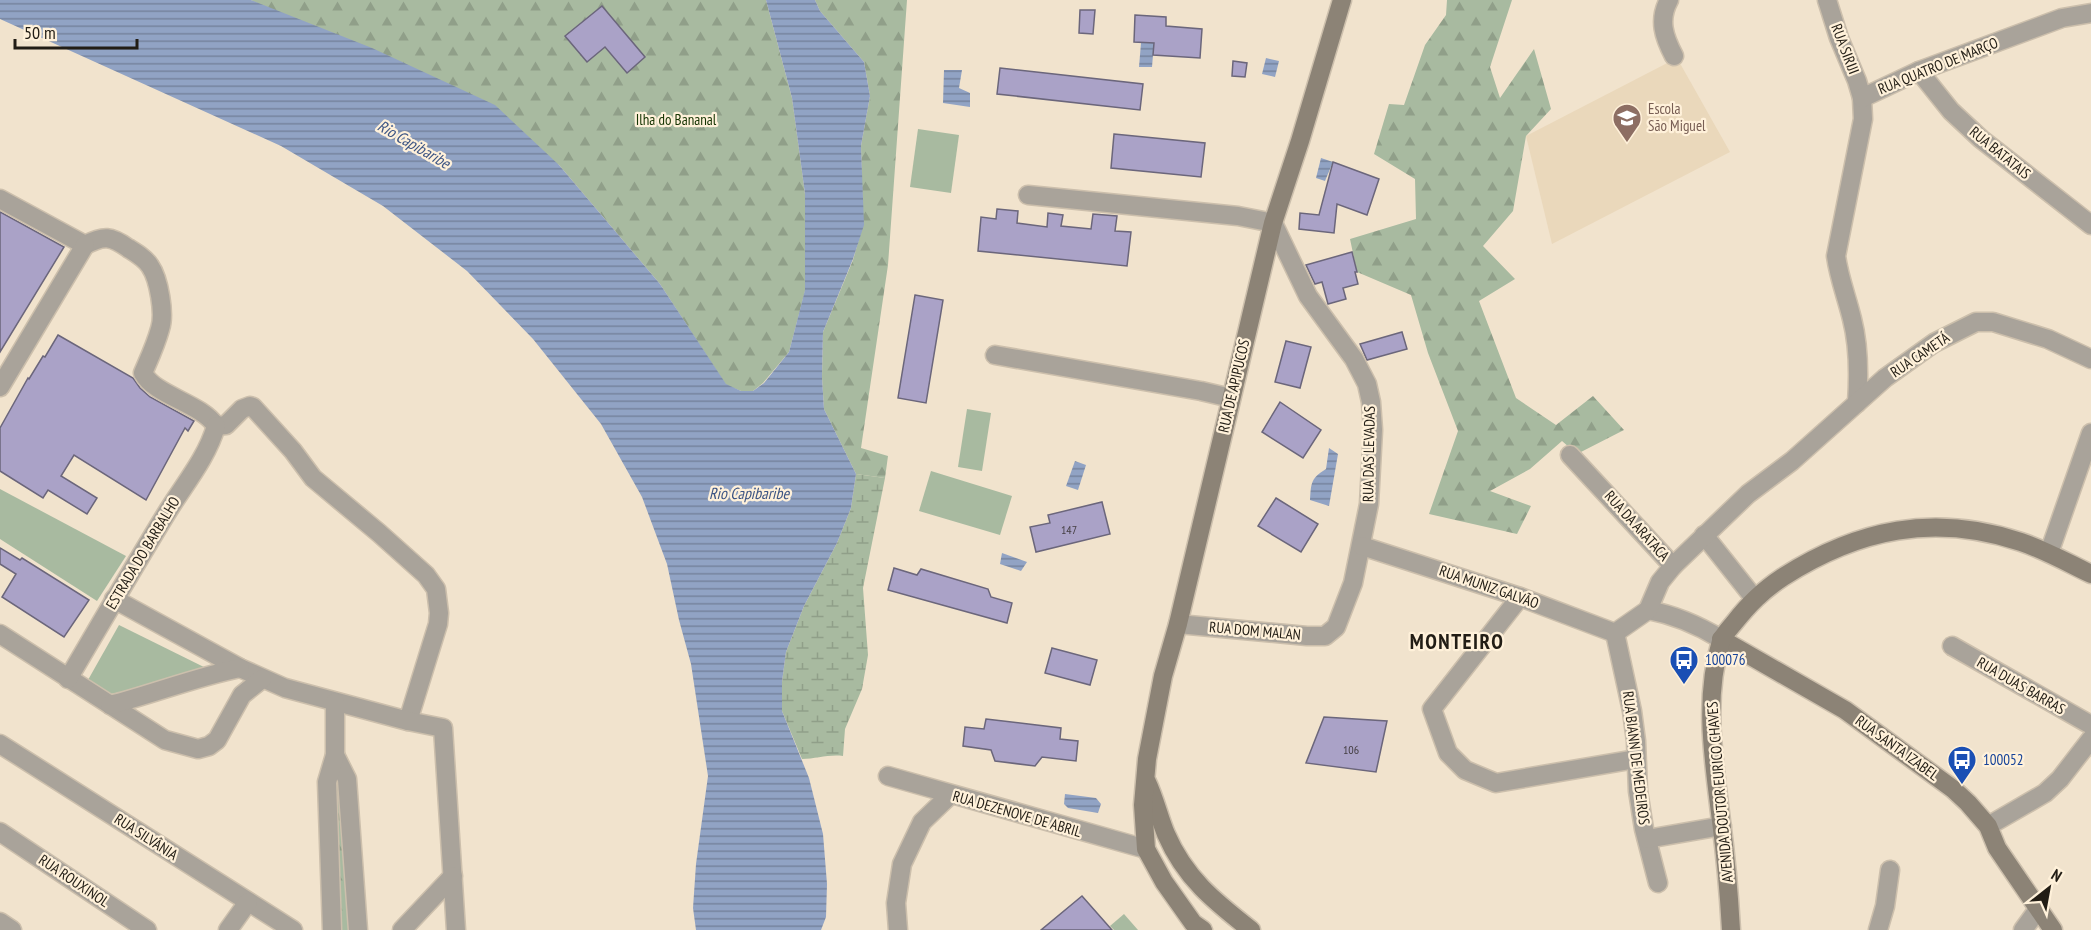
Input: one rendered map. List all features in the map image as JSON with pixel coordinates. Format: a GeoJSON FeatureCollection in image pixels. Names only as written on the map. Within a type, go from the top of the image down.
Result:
{"type":"FeatureCollection","features":[{"type":"Feature","properties":{"kind":"main road","name":"RUA DE APIPUCOS"},"geometry":{"type":"LineString","coordinates":[[1146,849],[1143,805],[1145,777],[1163,676],[1178,624],[1273,223],[1342,0]]}},
{"type":"Feature","properties":{"kind":"main road","name":"AVENIDA DOUTOR EURICO CHAVES"},"geometry":{"type":"LineString","coordinates":[[1731,930],[1710,718],[1711,695],[1721,639],[1754,598],[1807,562],[1841,546],[1866,537],[1911,528],[1944,527],[1975,531],[2020,542],[2049,553],[2091,574]]}},
{"type":"Feature","properties":{"kind":"main road","name":"RUA SANTA IZABEL"},"geometry":{"type":"LineString","coordinates":[[1721,639],[1854,716],[1953,789],[1988,826],[1997,848],[2053,930]]}},
{"type":"Feature","properties":{"kind":"main road"},"geometry":{"type":"LineString","coordinates":[[1145,777],[1157,803],[1166,832],[1192,880],[1251,930]]}},
{"type":"Feature","properties":{"kind":"main road"},"geometry":{"type":"LineString","coordinates":[[1146,849],[1164,882],[1196,928],[1203,924],[1218,930]]}},
{"type":"Feature","properties":{"kind":"street"},"geometry":{"type":"LineString","coordinates":[[1669,0],[1663,11],[1662,22],[1667,44],[1674,56]]}},
{"type":"Feature","properties":{"kind":"street","name":"RUA SIRIJI"},"geometry":{"type":"LineString","coordinates":[[1827,0],[1862,98]]}},
{"type":"Feature","properties":{"kind":"street","name":"RUA QUATRO DE MARÇO"},"geometry":{"type":"LineString","coordinates":[[1857,403],[1858,355],[1853,321],[1838,271],[1836,256],[1863,119],[1862,98],[1919,71],[2062,18],[2091,13]]}},
{"type":"Feature","properties":{"kind":"street","name":"RUA BATATAIS"},"geometry":{"type":"LineString","coordinates":[[1919,71],[1951,111],[1981,140],[2091,225]]}},
{"type":"Feature","properties":{"kind":"street"},"geometry":{"type":"LineString","coordinates":[[1028,195],[1238,216],[1273,223]]}},
{"type":"Feature","properties":{"kind":"street"},"geometry":{"type":"LineString","coordinates":[[0,199],[85,245]]}},
{"type":"Feature","properties":{"kind":"street","name":"RUA DAS LEVADAS"},"geometry":{"type":"LineString","coordinates":[[1273,223],[1308,296],[1354,359],[1367,384],[1373,430],[1369,504],[1353,583],[1341,618],[1332,632]]}},
{"type":"Feature","properties":{"kind":"street"},"geometry":{"type":"LineString","coordinates":[[0,387],[85,245],[99,238],[111,238],[138,255],[151,266],[162,310],[161,328],[143,373],[152,383],[206,416],[216,426],[226,425],[242,409],[253,407],[293,451],[313,478],[379,533],[426,576],[436,589],[438,624],[408,721]]}},
{"type":"Feature","properties":{"kind":"street","name":"RUA CAMETÁ"},"geometry":{"type":"LineString","coordinates":[[1857,403],[1885,378],[1934,343],[1976,322],[1993,322],[2048,339],[2091,359]]}},
{"type":"Feature","properties":{"kind":"street"},"geometry":{"type":"LineString","coordinates":[[995,355],[1201,391],[1230,399]]}},
{"type":"Feature","properties":{"kind":"street"},"geometry":{"type":"LineString","coordinates":[[1754,598],[1704,535],[1748,494],[1792,461],[1857,403]]}},
{"type":"Feature","properties":{"kind":"street","name":"ESTRADA DO BARBALHO"},"geometry":{"type":"LineString","coordinates":[[68,679],[114,599],[194,471],[216,426]]}},
{"type":"Feature","properties":{"kind":"street"},"geometry":{"type":"LineString","coordinates":[[2049,553],[2091,433]]}},
{"type":"Feature","properties":{"kind":"street","name":"RUA DA ARATACA"},"geometry":{"type":"LineString","coordinates":[[1570,455],[1672,566],[1704,535]]}},
{"type":"Feature","properties":{"kind":"street","name":"RUA MUNIZ GALVÃO"},"geometry":{"type":"LineString","coordinates":[[1362,546],[1520,597],[1615,633]]}},
{"type":"Feature","properties":{"kind":"street"},"geometry":{"type":"LineString","coordinates":[[1615,633],[1648,610],[1660,582],[1672,566]]}},
{"type":"Feature","properties":{"kind":"street"},"geometry":{"type":"LineString","coordinates":[[1520,597],[1432,709],[1448,753],[1464,770],[1496,783],[1636,759]]}},
{"type":"Feature","properties":{"kind":"street"},"geometry":{"type":"LineString","coordinates":[[114,599],[262,679],[335,702],[443,728],[456,930]]}},
{"type":"Feature","properties":{"kind":"street"},"geometry":{"type":"LineString","coordinates":[[1648,610],[1670,614],[1701,627],[1721,639]]}},
{"type":"Feature","properties":{"kind":"street","name":"RUA DOM MALAN"},"geometry":{"type":"LineString","coordinates":[[1178,624],[1306,636],[1324,636],[1332,632]]}},
{"type":"Feature","properties":{"kind":"street","name":"RUA BIANN DE MEDEIROS"},"geometry":{"type":"LineString","coordinates":[[1615,633],[1632,711],[1638,791],[1658,884]]}},
{"type":"Feature","properties":{"kind":"street"},"geometry":{"type":"LineString","coordinates":[[0,634],[165,740],[198,749],[209,746],[217,740],[242,694],[262,679]]}},
{"type":"Feature","properties":{"kind":"street","name":"RUA DUAS BARRAS"},"geometry":{"type":"LineString","coordinates":[[1952,646],[2091,725]]}},
{"type":"Feature","properties":{"kind":"street"},"geometry":{"type":"LineString","coordinates":[[110,705],[172,688],[208,674],[240,668]]}},
{"type":"Feature","properties":{"kind":"street"},"geometry":{"type":"LineString","coordinates":[[332,930],[327,782],[335,755],[335,702]]}},
{"type":"Feature","properties":{"kind":"street"},"geometry":{"type":"LineString","coordinates":[[1988,826],[2045,793],[2060,779],[2091,739]]}},
{"type":"Feature","properties":{"kind":"street","name":"RUA SILVÂNIA"},"geometry":{"type":"LineString","coordinates":[[0,744],[293,930]]}},
{"type":"Feature","properties":{"kind":"street"},"geometry":{"type":"LineString","coordinates":[[335,755],[347,779],[358,930]]}},
{"type":"Feature","properties":{"kind":"street","name":"RUA DEZENOVE DE ABRIL"},"geometry":{"type":"LineString","coordinates":[[888,776],[1146,849]]}},
{"type":"Feature","properties":{"kind":"street"},"geometry":{"type":"LineString","coordinates":[[898,930],[896,903],[902,864],[922,822],[950,795]]}},
{"type":"Feature","properties":{"kind":"street"},"geometry":{"type":"LineString","coordinates":[[1647,839],[1722,826]]}},
{"type":"Feature","properties":{"kind":"street","name":"RUA ROUXINOL"},"geometry":{"type":"LineString","coordinates":[[0,832],[147,930]]}},
{"type":"Feature","properties":{"kind":"street"},"geometry":{"type":"LineString","coordinates":[[1878,930],[1885,906],[1890,870]]}},
{"type":"Feature","properties":{"kind":"street"},"geometry":{"type":"LineString","coordinates":[[402,930],[453,876]]}},
{"type":"Feature","properties":{"kind":"street"},"geometry":{"type":"LineString","coordinates":[[228,930],[248,902]]}},
{"type":"Feature","properties":{"kind":"street"},"geometry":{"type":"LineString","coordinates":[[2023,930],[2039,908]]}},
{"type":"Feature","properties":{"kind":"street"},"geometry":{"type":"LineString","coordinates":[[0,922],[12,930]]}},
{"type":"Feature","properties":{"kind":"shaded area","name":"Escola São Miguel"},"geometry":{"type":"Polygon","coordinates":[[[1677,58],[1730,152],[1552,244],[1526,136],[1677,58]]]}},
{"type":"Feature","properties":{"kind":"green space","name":"Ilha do Bananal"},"geometry":{"type":"Polygon","coordinates":[[[251,0],[766,0],[792,98],[805,194],[805,291],[789,352],[763,383],[753,391],[741,391],[726,385],[660,284],[559,165],[251,0]]]}},
{"type":"Feature","properties":{"kind":"green space"},"geometry":{"type":"Polygon","coordinates":[[[815,0],[907,0],[888,265],[861,448],[888,456],[885,478],[856,474],[824,409],[823,332],[853,260],[863,225],[861,146],[870,96],[864,62],[820,11],[815,0]]]}},
{"type":"Feature","properties":{"kind":"green space"},"geometry":{"type":"Polygon","coordinates":[[[1447,0],[1512,0],[1490,67],[1500,98],[1534,49],[1551,109],[1526,136],[1513,211],[1483,246],[1515,279],[1479,301],[1516,398],[1556,425],[1593,396],[1624,430],[1577,454],[1562,441],[1530,469],[1490,491],[1531,506],[1517,534],[1429,514],[1458,431],[1428,353],[1411,295],[1357,272],[1350,239],[1416,219],[1415,179],[1374,154],[1389,104],[1404,105],[1425,45],[1446,15],[1447,0]]]}},
{"type":"Feature","properties":{"kind":"green space"},"geometry":{"type":"Polygon","coordinates":[[[918,129],[959,135],[951,193],[910,187],[918,129]]]}},
{"type":"Feature","properties":{"kind":"green space"},"geometry":{"type":"Polygon","coordinates":[[[967,409],[991,413],[982,471],[958,467],[967,409]]]}},
{"type":"Feature","properties":{"kind":"green space"},"geometry":{"type":"Polygon","coordinates":[[[931,471],[1012,496],[1000,535],[919,511],[931,471]]]}},
{"type":"Feature","properties":{"kind":"green space"},"geometry":{"type":"Polygon","coordinates":[[[856,474],[885,478],[863,588],[868,655],[862,689],[845,729],[843,756],[802,759],[782,711],[782,682],[786,652],[804,606],[837,543],[851,508],[856,474]]]}},
{"type":"Feature","properties":{"kind":"green space"},"geometry":{"type":"Polygon","coordinates":[[[0,489],[126,556],[97,601],[0,539],[0,489]]]}},
{"type":"Feature","properties":{"kind":"green space"},"geometry":{"type":"Polygon","coordinates":[[[119,625],[216,673],[111,694],[88,680],[119,625]]]}},
{"type":"Feature","properties":{"kind":"green space"},"geometry":{"type":"Polygon","coordinates":[[[340,776],[349,930],[338,930],[333,779],[340,776]]]}},
{"type":"Feature","properties":{"kind":"green space"},"geometry":{"type":"Polygon","coordinates":[[[1124,914],[1138,930],[1114,930],[1110,926],[1124,914]]]}},
{"type":"Feature","properties":{"kind":"water","name":"Rio Capibaribe"},"geometry":{"type":"Polygon","coordinates":[[[0,0],[251,0],[372,48],[495,105],[559,165],[660,284],[726,384],[741,391],[753,391],[764,383],[789,352],[805,290],[805,194],[792,98],[766,0],[815,0],[820,11],[864,62],[870,96],[861,146],[864,225],[853,259],[823,332],[824,409],[856,474],[851,508],[837,543],[804,606],[786,652],[782,682],[782,711],[809,778],[823,834],[827,884],[826,917],[821,930],[696,930],[693,908],[696,864],[708,776],[691,664],[667,564],[642,497],[601,424],[533,339],[467,271],[383,206],[281,146],[0,19],[0,0]]]}},
{"type":"Feature","properties":{"kind":"water"},"geometry":{"type":"Polygon","coordinates":[[[1141,43],[1154,43],[1152,67],[1139,67],[1141,43]]]}},
{"type":"Feature","properties":{"kind":"water"},"geometry":{"type":"Polygon","coordinates":[[[1266,58],[1279,61],[1275,77],[1262,74],[1266,58]]]}},
{"type":"Feature","properties":{"kind":"water"},"geometry":{"type":"Polygon","coordinates":[[[944,70],[962,70],[959,88],[970,93],[970,107],[943,103],[944,70]]]}},
{"type":"Feature","properties":{"kind":"water"},"geometry":{"type":"Polygon","coordinates":[[[1321,158],[1333,162],[1325,181],[1316,178],[1321,158]]]}},
{"type":"Feature","properties":{"kind":"water"},"geometry":{"type":"Polygon","coordinates":[[[1329,448],[1338,454],[1329,506],[1310,500],[1313,481],[1326,469],[1329,448]]]}},
{"type":"Feature","properties":{"kind":"water"},"geometry":{"type":"Polygon","coordinates":[[[1075,461],[1086,465],[1078,490],[1066,486],[1075,461]]]}},
{"type":"Feature","properties":{"kind":"water"},"geometry":{"type":"Polygon","coordinates":[[[1002,553],[1027,562],[1021,571],[1000,564],[1002,553]]]}},
{"type":"Feature","properties":{"kind":"water"},"geometry":{"type":"Polygon","coordinates":[[[1065,794],[1096,798],[1101,804],[1098,813],[1068,808],[1064,804],[1065,794]]]}},
{"type":"Feature","properties":{"kind":"building"},"geometry":{"type":"Polygon","coordinates":[[[602,6],[645,57],[627,73],[605,47],[587,62],[565,36],[602,6]]]}},
{"type":"Feature","properties":{"kind":"building"},"geometry":{"type":"Polygon","coordinates":[[[1080,10],[1095,10],[1093,34],[1079,33],[1080,10]]]}},
{"type":"Feature","properties":{"kind":"building"},"geometry":{"type":"Polygon","coordinates":[[[1135,15],[1166,17],[1166,26],[1202,29],[1200,58],[1153,55],[1154,43],[1134,42],[1135,15]]]}},
{"type":"Feature","properties":{"kind":"building"},"geometry":{"type":"Polygon","coordinates":[[[1233,61],[1247,63],[1245,77],[1232,76],[1233,61]]]}},
{"type":"Feature","properties":{"kind":"building"},"geometry":{"type":"Polygon","coordinates":[[[1000,68],[1143,84],[1140,110],[997,94],[1000,68]]]}},
{"type":"Feature","properties":{"kind":"building"},"geometry":{"type":"Polygon","coordinates":[[[1114,134],[1205,143],[1201,177],[1111,168],[1114,134]]]}},
{"type":"Feature","properties":{"kind":"building"},"geometry":{"type":"Polygon","coordinates":[[[1333,162],[1379,179],[1367,215],[1337,204],[1334,233],[1299,229],[1300,213],[1319,215],[1333,162]]]}},
{"type":"Feature","properties":{"kind":"building"},"geometry":{"type":"Polygon","coordinates":[[[997,209],[1018,211],[1017,223],[1047,227],[1048,213],[1063,215],[1061,226],[1091,229],[1093,214],[1117,216],[1115,231],[1131,232],[1127,266],[978,251],[981,217],[996,219],[997,209]]]}},
{"type":"Feature","properties":{"kind":"building"},"geometry":{"type":"Polygon","coordinates":[[[0,212],[64,247],[0,352],[0,212]]]}},
{"type":"Feature","properties":{"kind":"building"},"geometry":{"type":"Polygon","coordinates":[[[1352,252],[1358,284],[1343,288],[1346,299],[1328,304],[1322,282],[1315,284],[1306,265],[1352,252]]]}},
{"type":"Feature","properties":{"kind":"building"},"geometry":{"type":"Polygon","coordinates":[[[915,295],[943,300],[926,403],[898,398],[915,295]]]}},
{"type":"Feature","properties":{"kind":"building"},"geometry":{"type":"Polygon","coordinates":[[[1402,332],[1407,349],[1367,360],[1360,344],[1402,332]]]}},
{"type":"Feature","properties":{"kind":"building"},"geometry":{"type":"Polygon","coordinates":[[[58,335],[133,378],[150,397],[194,421],[188,431],[185,428],[146,500],[74,455],[61,476],[97,498],[87,514],[48,490],[43,498],[0,471],[0,428],[28,378],[43,356],[45,357],[58,335]]]}},
{"type":"Feature","properties":{"kind":"building"},"geometry":{"type":"Polygon","coordinates":[[[1286,341],[1311,347],[1300,388],[1275,382],[1286,341]]]}},
{"type":"Feature","properties":{"kind":"building"},"geometry":{"type":"Polygon","coordinates":[[[1280,402],[1321,430],[1303,458],[1262,432],[1280,402]]]}},
{"type":"Feature","properties":{"kind":"building"},"geometry":{"type":"Polygon","coordinates":[[[1276,498],[1318,524],[1301,552],[1258,526],[1276,498]]]}},
{"type":"Feature","properties":{"kind":"building"},"geometry":{"type":"Polygon","coordinates":[[[1102,502],[1110,534],[1036,552],[1030,527],[1050,523],[1048,515],[1102,502]]]}},
{"type":"Feature","properties":{"kind":"building"},"geometry":{"type":"Polygon","coordinates":[[[0,548],[20,560],[22,558],[89,600],[64,637],[2,597],[16,574],[0,564],[0,548]]]}},
{"type":"Feature","properties":{"kind":"building"},"geometry":{"type":"Polygon","coordinates":[[[894,568],[917,575],[921,569],[988,589],[991,597],[1012,603],[1007,623],[888,590],[894,568]]]}},
{"type":"Feature","properties":{"kind":"building"},"geometry":{"type":"Polygon","coordinates":[[[1052,648],[1097,660],[1090,685],[1045,673],[1052,648]]]}},
{"type":"Feature","properties":{"kind":"building"},"geometry":{"type":"Polygon","coordinates":[[[1324,717],[1387,721],[1376,772],[1306,763],[1324,717]]]}},
{"type":"Feature","properties":{"kind":"building"},"geometry":{"type":"Polygon","coordinates":[[[986,719],[1061,728],[1060,739],[1078,741],[1076,761],[1042,757],[1035,766],[995,761],[991,750],[963,746],[965,727],[984,729],[986,719]]]}},
{"type":"Feature","properties":{"kind":"building"},"geometry":{"type":"Polygon","coordinates":[[[1082,896],[1112,930],[1041,930],[1082,896]]]}},
{"type":"Feature","properties":{"kind":"place","name":"Escola São Miguel"},"geometry":{"type":"Point","coordinates":[1627,144]}},
{"type":"Feature","properties":{"kind":"place","name":"100076"},"geometry":{"type":"Point","coordinates":[1684,686]}},
{"type":"Feature","properties":{"kind":"place","name":"100052"},"geometry":{"type":"Point","coordinates":[1962,786]}},
{"type":"Feature","properties":{"kind":"district","name":"MONTEIRO"},"geometry":{"type":"Point","coordinates":[1457,642]}}]}
